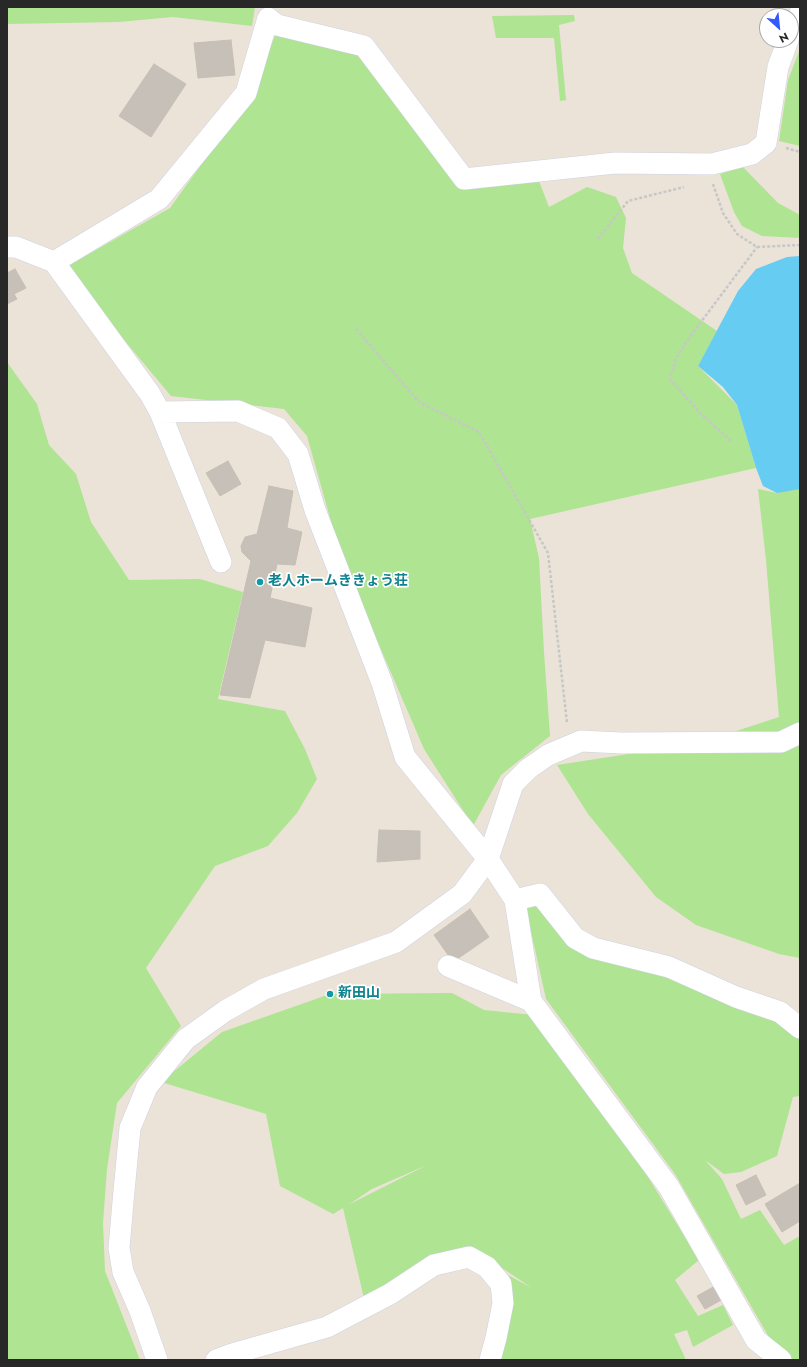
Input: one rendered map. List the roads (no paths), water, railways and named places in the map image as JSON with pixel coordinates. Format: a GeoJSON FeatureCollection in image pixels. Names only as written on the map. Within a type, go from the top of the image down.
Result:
{"type":"FeatureCollection","features":[{"type":"Feature","properties":{"kind":"street"},"geometry":{"type":"LineString","coordinates":[[54,262],[159,199],[246,93],[268,18],[277,24],[364,46],[464,179],[615,163],[712,164],[752,154],[766,143],[778,67],[785,48]]}},
{"type":"Feature","properties":{"kind":"street"},"geometry":{"type":"LineString","coordinates":[[7,247],[16,247],[54,262],[150,394],[160,412],[221,562]]}},
{"type":"Feature","properties":{"kind":"street"},"geometry":{"type":"LineString","coordinates":[[160,412],[238,411],[278,428],[298,454],[315,510],[382,683],[405,757],[488,859],[515,900],[531,1001],[669,1187],[756,1340],[781,1360]]}},
{"type":"Feature","properties":{"kind":"street"},"geometry":{"type":"LineString","coordinates":[[157,1360],[140,1311],[123,1272],[119,1248],[130,1128],[147,1087],[186,1039],[225,1011],[264,989],[396,942],[462,894],[488,859],[513,784],[528,769],[548,755],[581,741],[621,743],[782,742],[800,733]]}},
{"type":"Feature","properties":{"kind":"street"},"geometry":{"type":"LineString","coordinates":[[515,900],[540,894],[575,938],[594,948],[669,967],[736,997],[780,1012],[800,1028]]}},
{"type":"Feature","properties":{"kind":"street"},"geometry":{"type":"LineString","coordinates":[[448,966],[531,1001]]}},
{"type":"Feature","properties":{"kind":"street"},"geometry":{"type":"LineString","coordinates":[[216,1360],[327,1327],[390,1294],[434,1265],[469,1257],[487,1267],[501,1284],[503,1303],[490,1360]]}},
{"type":"Feature","properties":{"kind":"water"},"geometry":{"type":"Polygon","coordinates":[[[800,256],[800,489],[777,493],[763,486],[737,405],[723,387],[698,366],[738,291],[756,269],[787,257],[800,256]]]}},
{"type":"Feature","properties":{"kind":"place","name":"老人ホームききょう荘"},"geometry":{"type":"Point","coordinates":[260,582]}},
{"type":"Feature","properties":{"kind":"place","name":"新田山"},"geometry":{"type":"Point","coordinates":[330,994]}}]}
